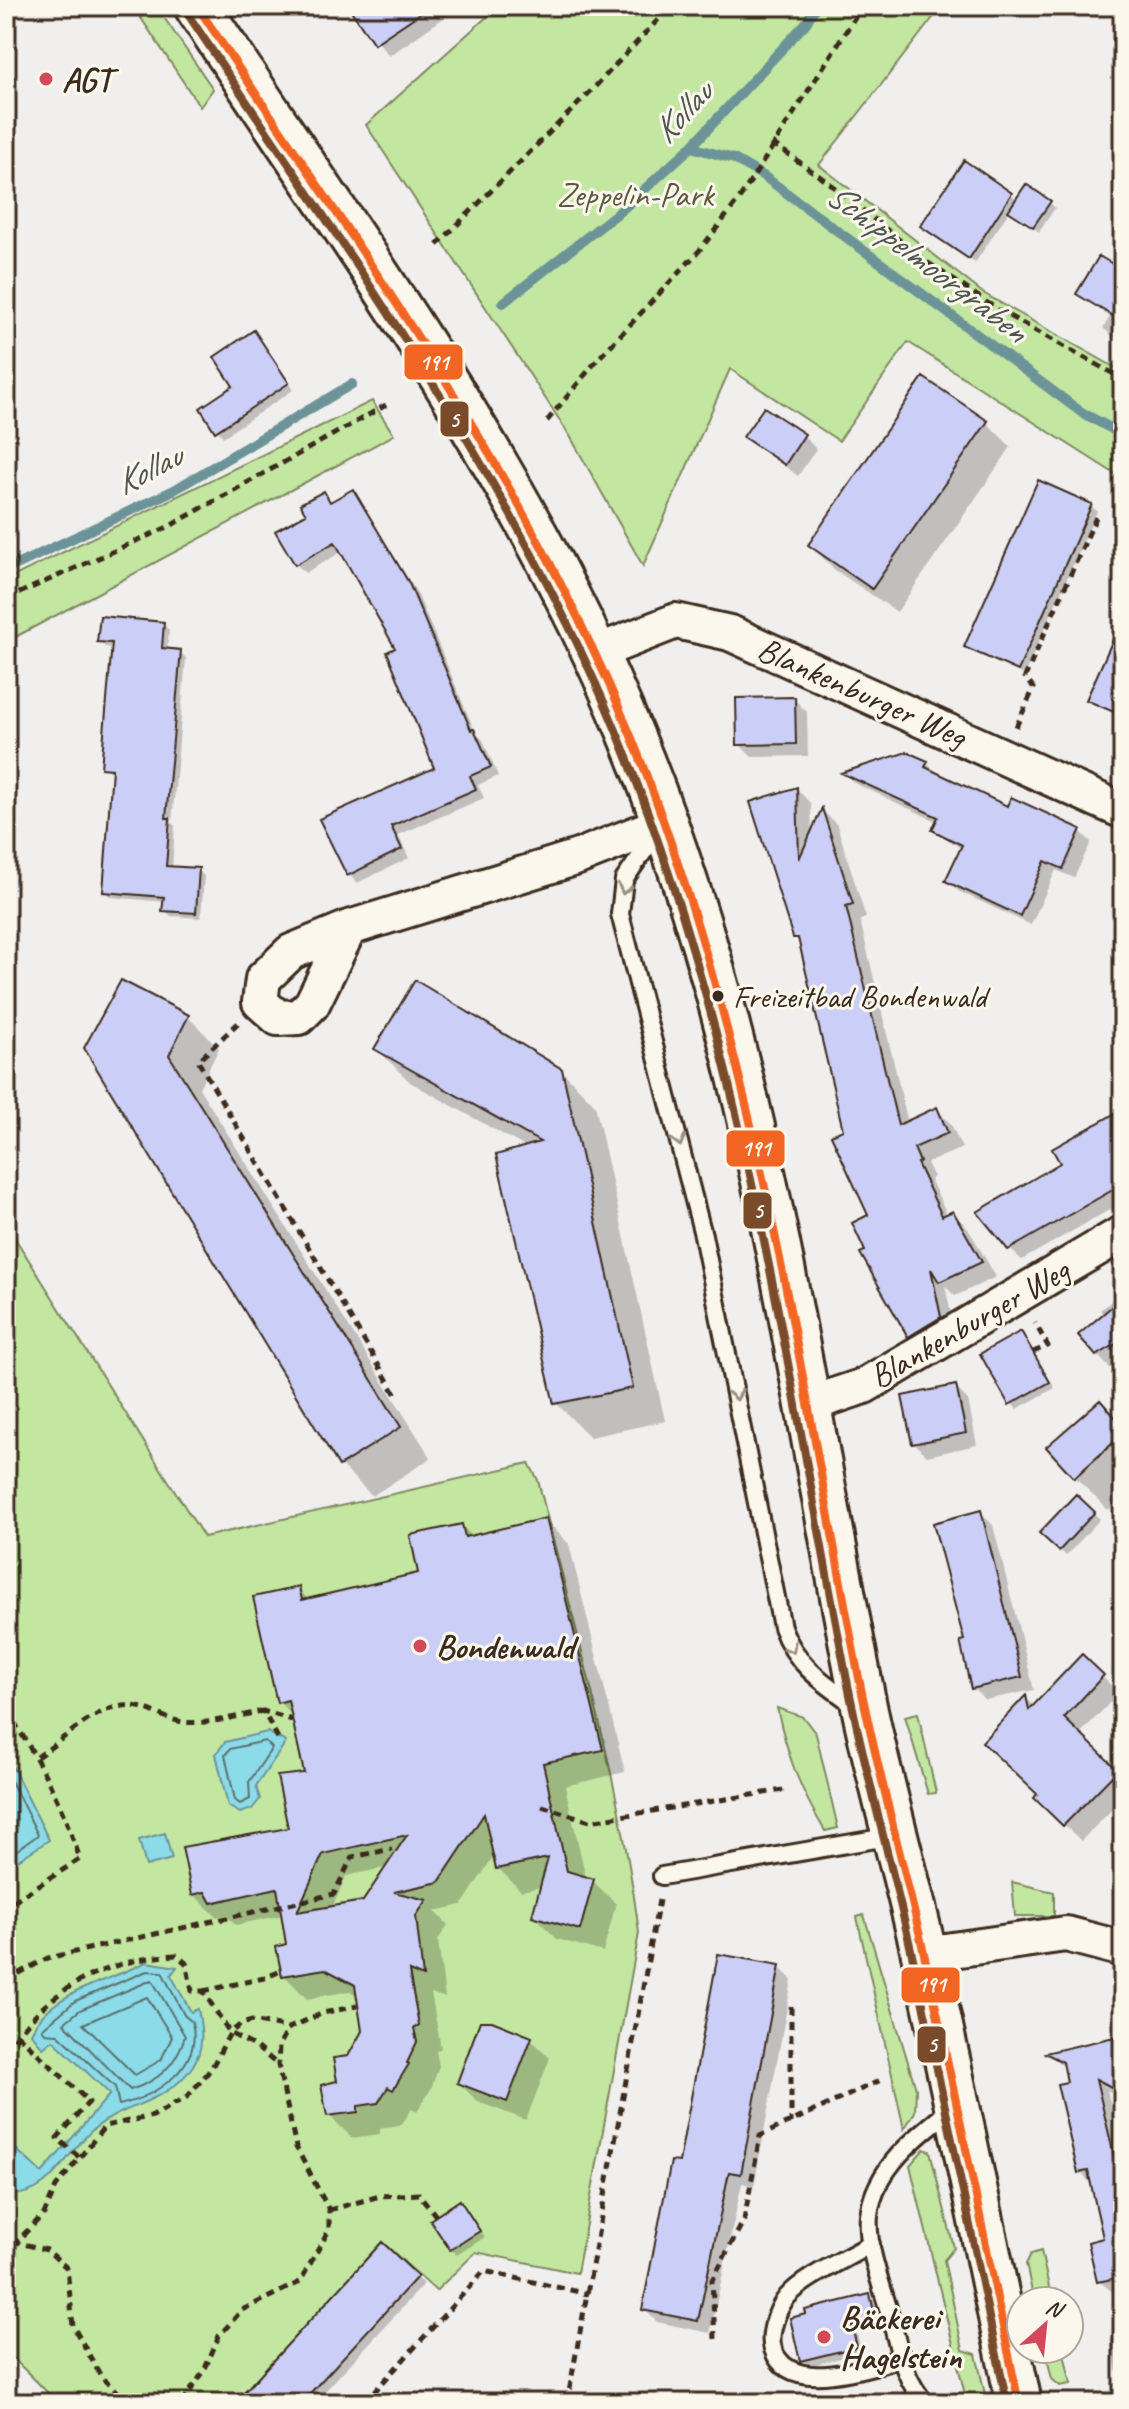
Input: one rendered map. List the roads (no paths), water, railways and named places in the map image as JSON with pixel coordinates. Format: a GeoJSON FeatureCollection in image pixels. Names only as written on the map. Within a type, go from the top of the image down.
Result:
{"type":"FeatureCollection","features":[{"type":"Feature","properties":{"kind":"main road"},"geometry":{"type":"LineString","coordinates":[[197,6],[390,293],[477,430],[595,653],[633,739],[664,823],[713,977],[773,1221],[810,1404],[866,1714],[924,1954],[1019,2403]]}},
{"type":"Feature","properties":{"kind":"street","name":"Blankenburger Weg"},"geometry":{"type":"LineString","coordinates":[[595,653],[676,621],[730,633],[1123,811]]}},
{"type":"Feature","properties":{"kind":"street"},"geometry":{"type":"LineString","coordinates":[[349,928],[312,1004],[299,1017],[278,1018],[260,1002],[263,979],[291,952],[349,928],[578,857],[664,823]]}},
{"type":"Feature","properties":{"kind":"street","name":"Blankenburger Weg"},"geometry":{"type":"LineString","coordinates":[[810,1404],[864,1386],[1123,1233]]}},
{"type":"Feature","properties":{"kind":"street"},"geometry":{"type":"LineString","coordinates":[[924,1954],[1066,1934],[1123,1949]]}},
{"type":"Feature","properties":{"kind":"lane"},"geometry":{"type":"LineString","coordinates":[[664,823],[624,880],[620,914],[703,1235],[782,1627],[788,1646],[803,1667],[866,1714]]}},
{"type":"Feature","properties":{"kind":"lane"},"geometry":{"type":"LineString","coordinates":[[662,1876],[895,1835]]}},
{"type":"Feature","properties":{"kind":"lane"},"geometry":{"type":"LineString","coordinates":[[926,2403],[915,2392],[902,2359],[871,2244],[869,2218],[874,2197],[883,2180],[911,2141],[955,2106]]}},
{"type":"Feature","properties":{"kind":"lane"},"geometry":{"type":"LineString","coordinates":[[871,2244],[786,2297],[770,2342],[777,2362],[789,2371],[814,2376],[902,2359]]}},
{"type":"Feature","properties":{"kind":"water"},"geometry":{"type":"Polygon","coordinates":[[[267,1732],[286,1742],[256,1786],[260,1799],[252,1809],[240,1813],[228,1806],[216,1754],[225,1742],[267,1732]]]}},
{"type":"Feature","properties":{"kind":"water"},"geometry":{"type":"Polygon","coordinates":[[[6,1754],[49,1840],[6,1868],[6,1754]]]}},
{"type":"Feature","properties":{"kind":"water"},"geometry":{"type":"Polygon","coordinates":[[[165,1833],[172,1859],[146,1866],[139,1840],[165,1833]]]}},
{"type":"Feature","properties":{"kind":"water"},"geometry":{"type":"Polygon","coordinates":[[[146,1962],[177,1967],[171,1975],[191,2012],[198,2009],[201,2046],[192,2067],[182,2079],[159,2096],[95,2128],[46,2182],[21,2194],[6,2194],[6,2140],[42,2173],[110,2094],[53,2040],[43,2048],[31,2033],[40,2019],[66,1997],[146,1962]]]}},
{"type":"Feature","properties":{"kind":"waterway","name":"Kollau"},"geometry":{"type":"LineString","coordinates":[[503,303],[624,208],[691,147],[806,23],[816,6]]}},
{"type":"Feature","properties":{"kind":"waterway","name":"Schippelmoorgraben"},"geometry":{"type":"LineString","coordinates":[[691,147],[734,159],[765,177],[1081,412],[1123,435]]}},
{"type":"Feature","properties":{"kind":"waterway","name":"Kollau"},"geometry":{"type":"LineString","coordinates":[[6,570],[174,490],[352,384]]}},
{"type":"Feature","properties":{"kind":"place","name":"AGT"},"geometry":{"type":"Point","coordinates":[46,79]}},
{"type":"Feature","properties":{"kind":"place","name":"Freizeitbad Bondenwald"},"geometry":{"type":"Point","coordinates":[718,996]}},
{"type":"Feature","properties":{"kind":"place","name":"Bondenwald"},"geometry":{"type":"Point","coordinates":[420,1646]}},
{"type":"Feature","properties":{"kind":"place","name":"Bäckerei Hagelstein"},"geometry":{"type":"Point","coordinates":[824,2337]}},
{"type":"Feature","properties":{"kind":"park label","name":"Zeppelin-Park"},"geometry":{"type":"Point","coordinates":[635,194]}}]}
